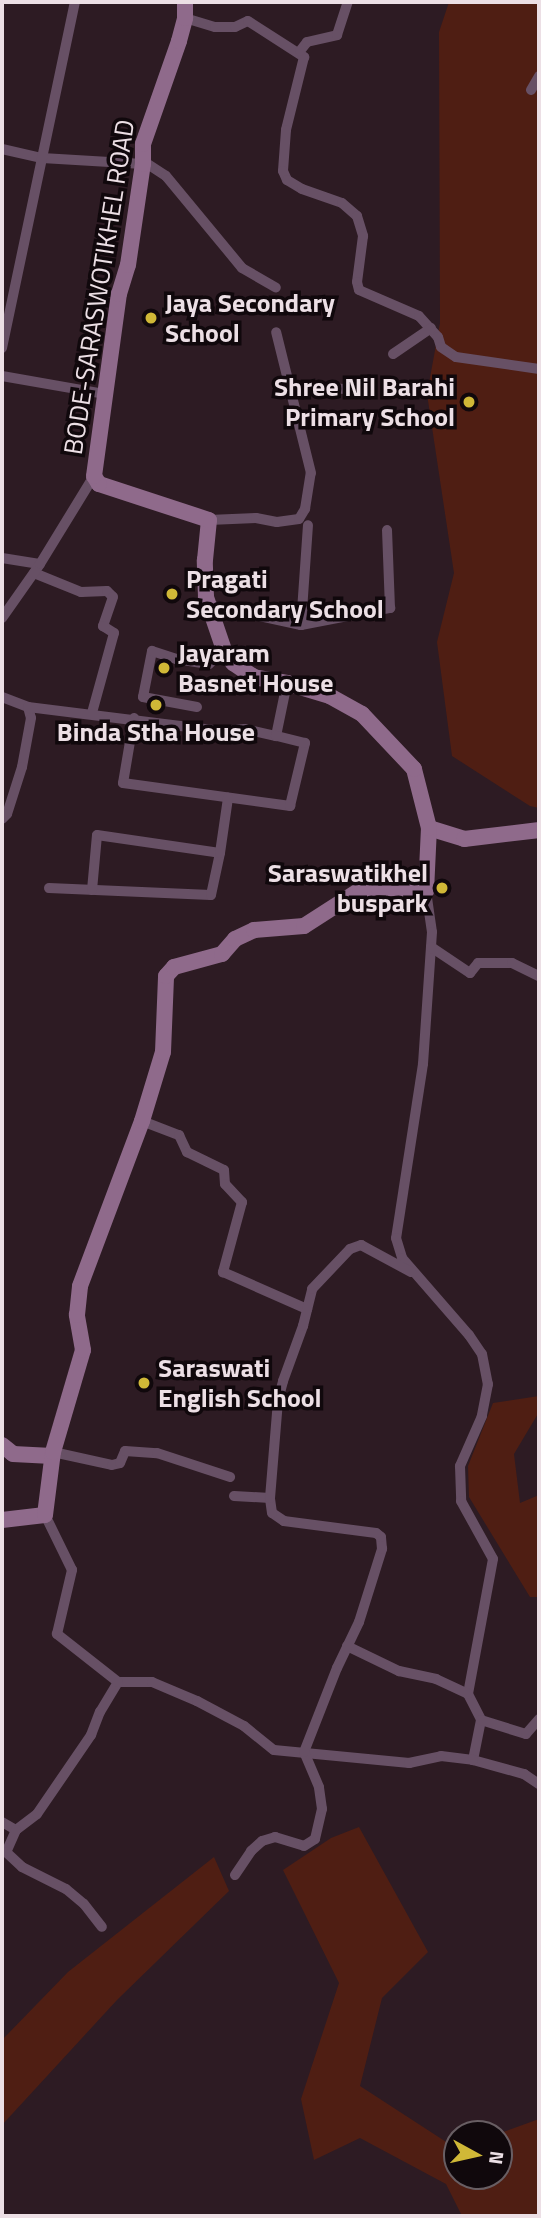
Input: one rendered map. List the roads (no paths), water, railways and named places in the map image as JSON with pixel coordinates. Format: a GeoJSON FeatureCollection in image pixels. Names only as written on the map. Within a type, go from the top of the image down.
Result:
{"type":"FeatureCollection","features":[{"type":"Feature","properties":{"kind":"street"},"geometry":{"type":"LineString","coordinates":[[2,348],[75,2]]}},
{"type":"Feature","properties":{"kind":"street"},"geometry":{"type":"LineString","coordinates":[[300,51],[307,41],[337,35],[348,2]]}},
{"type":"Feature","properties":{"kind":"street"},"geometry":{"type":"LineString","coordinates":[[185,10],[197,23],[235,27],[248,21],[300,51],[304,57],[286,130],[283,171],[287,180],[302,190],[342,203],[357,216],[363,236],[357,282],[359,289],[419,316],[431,328],[441,347],[456,357],[539,369]]}},
{"type":"Feature","properties":{"kind":"street","name":"BODE-SARASWOTIKHEL ROAD"},"geometry":{"type":"LineString","coordinates":[[185,10],[143,144],[143,162],[128,265],[119,294],[94,476],[99,484],[209,520]]}},
{"type":"Feature","properties":{"kind":"street"},"geometry":{"type":"LineString","coordinates":[[531,90],[539,76]]}},
{"type":"Feature","properties":{"kind":"street"},"geometry":{"type":"LineString","coordinates":[[2,149],[43,158],[143,162],[166,176],[242,268],[276,288]]}},
{"type":"Feature","properties":{"kind":"street"},"geometry":{"type":"LineString","coordinates":[[393,354],[431,328]]}},
{"type":"Feature","properties":{"kind":"street"},"geometry":{"type":"LineString","coordinates":[[276,332],[312,473],[305,509],[299,519],[278,522],[256,518],[209,520],[205,560],[206,597],[224,650],[233,663],[254,677],[287,683],[330,696],[362,714],[394,744],[414,769],[429,828],[426,891],[431,947],[423,1064],[396,1238],[402,1258],[482,1354],[488,1384],[482,1416],[460,1466],[461,1501],[493,1559],[468,1694],[481,1720],[473,1760]]}},
{"type":"Feature","properties":{"kind":"street"},"geometry":{"type":"LineString","coordinates":[[2,376],[105,394]]}},
{"type":"Feature","properties":{"kind":"street"},"geometry":{"type":"LineString","coordinates":[[293,391],[325,388],[366,390]]}},
{"type":"Feature","properties":{"kind":"street"},"geometry":{"type":"LineString","coordinates":[[2,618],[37,568],[94,476]]}},
{"type":"Feature","properties":{"kind":"street"},"geometry":{"type":"LineString","coordinates":[[301,625],[308,525]]}},
{"type":"Feature","properties":{"kind":"street"},"geometry":{"type":"LineString","coordinates":[[212,606],[301,625],[390,608],[387,530]]}},
{"type":"Feature","properties":{"kind":"street"},"geometry":{"type":"LineString","coordinates":[[2,558],[37,568],[72,589],[107,591],[113,597],[103,626],[114,632],[92,713]]}},
{"type":"Feature","properties":{"kind":"street"},"geometry":{"type":"LineString","coordinates":[[2,697],[28,707],[136,718],[221,731],[245,729],[305,743],[290,806],[123,783],[136,718],[154,648],[176,659],[209,664],[224,650]]}},
{"type":"Feature","properties":{"kind":"street"},"geometry":{"type":"LineString","coordinates":[[276,736],[287,683]]}},
{"type":"Feature","properties":{"kind":"street"},"geometry":{"type":"LineString","coordinates":[[143,697],[197,706]]}},
{"type":"Feature","properties":{"kind":"street"},"geometry":{"type":"LineString","coordinates":[[2,819],[7,814],[22,767],[31,718],[28,707]]}},
{"type":"Feature","properties":{"kind":"street"},"geometry":{"type":"LineString","coordinates":[[49,888],[211,895],[228,798]]}},
{"type":"Feature","properties":{"kind":"street"},"geometry":{"type":"LineString","coordinates":[[429,828],[464,839],[539,830]]}},
{"type":"Feature","properties":{"kind":"street"},"geometry":{"type":"LineString","coordinates":[[92,890],[97,835],[220,853]]}},
{"type":"Feature","properties":{"kind":"street"},"geometry":{"type":"LineString","coordinates":[[426,891],[378,887],[360,890],[304,926],[254,930],[235,939],[222,954],[174,967],[166,976],[163,1052],[142,1121],[80,1286],[77,1315],[83,1350],[53,1454],[45,1515],[72,1570],[57,1634],[118,1682],[152,1682],[244,1727],[274,1749],[409,1763],[441,1756],[473,1760],[524,1774],[539,1784]]}},
{"type":"Feature","properties":{"kind":"street"},"geometry":{"type":"LineString","coordinates":[[431,947],[470,973],[478,963],[512,963],[539,976]]}},
{"type":"Feature","properties":{"kind":"street"},"geometry":{"type":"LineString","coordinates":[[142,1121],[178,1135],[187,1152],[224,1170],[225,1184],[242,1202],[222,1272],[307,1309]]}},
{"type":"Feature","properties":{"kind":"street"},"geometry":{"type":"LineString","coordinates":[[234,1875],[251,1850],[262,1841],[275,1838],[304,1846],[315,1839],[322,1809],[319,1787],[304,1752],[359,1622],[382,1549],[381,1537],[376,1532],[277,1519],[272,1513],[270,1498],[278,1400],[312,1289],[330,1273],[339,1259],[360,1245],[408,1272],[414,1272]]}},
{"type":"Feature","properties":{"kind":"street"},"geometry":{"type":"LineString","coordinates":[[2,1445],[13,1454],[53,1454],[112,1465],[120,1463],[125,1451],[158,1453],[230,1477]]}},
{"type":"Feature","properties":{"kind":"street"},"geometry":{"type":"LineString","coordinates":[[234,1496],[270,1498]]}},
{"type":"Feature","properties":{"kind":"street"},"geometry":{"type":"LineString","coordinates":[[2,1520],[45,1515]]}},
{"type":"Feature","properties":{"kind":"street"},"geometry":{"type":"LineString","coordinates":[[347,1646],[399,1671],[436,1679],[468,1694]]}},
{"type":"Feature","properties":{"kind":"street"},"geometry":{"type":"LineString","coordinates":[[102,1927],[84,1904],[66,1889],[22,1867],[6,1852],[16,1830],[37,1814],[57,1788],[91,1735],[100,1712],[118,1682]]}},
{"type":"Feature","properties":{"kind":"street"},"geometry":{"type":"LineString","coordinates":[[481,1720],[526,1734],[539,1719]]}},
{"type":"Feature","properties":{"kind":"street"},"geometry":{"type":"LineString","coordinates":[[2,1822],[16,1830]]}},
{"type":"Feature","properties":{"kind":"place","name":"Jaya Secondary School"},"geometry":{"type":"Point","coordinates":[151,318]}},
{"type":"Feature","properties":{"kind":"place","name":"Shree Nil Barahi Primary School"},"geometry":{"type":"Point","coordinates":[469,402]}},
{"type":"Feature","properties":{"kind":"place","name":"Pragati Secondary School"},"geometry":{"type":"Point","coordinates":[172,594]}},
{"type":"Feature","properties":{"kind":"place","name":"Jayaram Basnet House"},"geometry":{"type":"Point","coordinates":[164,668]}},
{"type":"Feature","properties":{"kind":"place","name":"Binda Stha House"},"geometry":{"type":"Point","coordinates":[156,705]}},
{"type":"Feature","properties":{"kind":"place","name":"Saraswatikhel buspark"},"geometry":{"type":"Point","coordinates":[442,888]}},
{"type":"Feature","properties":{"kind":"place","name":"Saraswati English School"},"geometry":{"type":"Point","coordinates":[144,1383]}}]}
